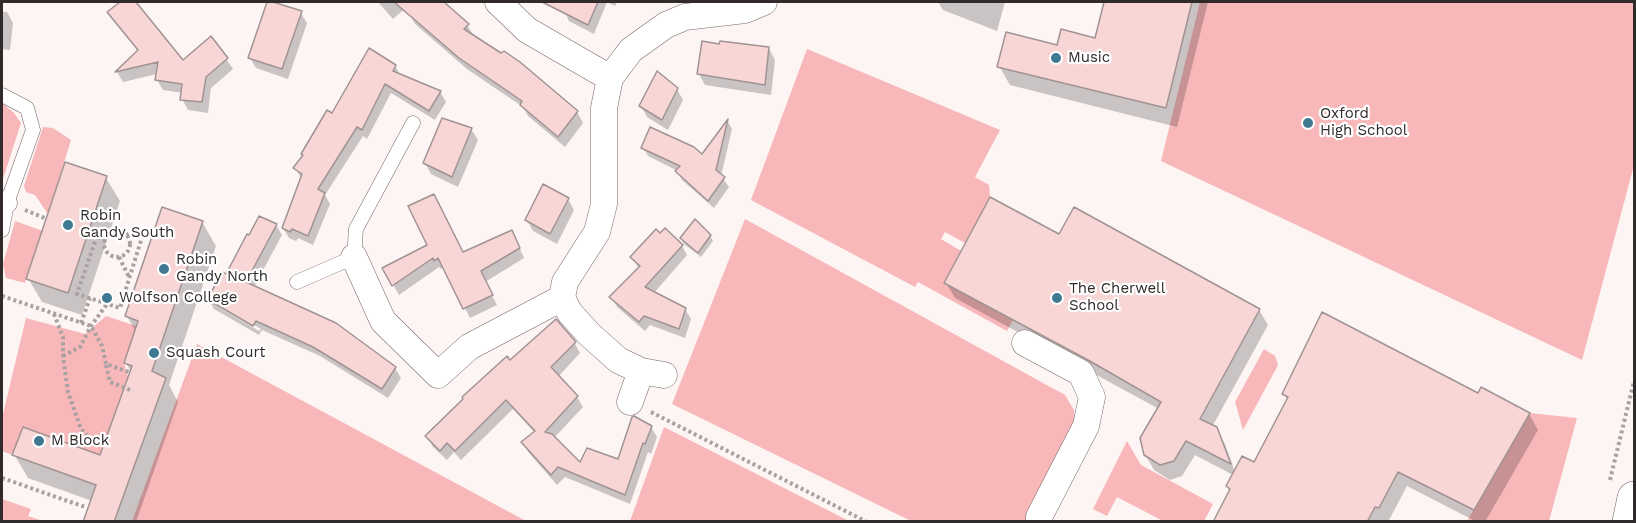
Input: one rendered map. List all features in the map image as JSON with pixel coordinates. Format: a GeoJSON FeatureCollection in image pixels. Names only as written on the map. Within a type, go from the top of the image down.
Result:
{"type":"FeatureCollection","features":[{"type":"Feature","properties":{"kind":"main road"},"geometry":{"type":"LineString","coordinates":[[1622,491],[1629,522]]}},
{"type":"Feature","properties":{"kind":"street"},"geometry":{"type":"LineString","coordinates":[[498,2],[526,30],[610,78]]}},
{"type":"Feature","properties":{"kind":"street"},"geometry":{"type":"LineString","coordinates":[[630,402],[653,373],[618,360],[570,313],[562,298],[565,282],[597,232],[604,204],[604,108],[610,78],[631,50],[666,25],[685,17],[745,10],[764,2]]}},
{"type":"Feature","properties":{"kind":"street"},"geometry":{"type":"LineString","coordinates":[[354,257],[383,321],[438,375],[469,347],[562,298]]}},
{"type":"Feature","properties":{"kind":"street"},"geometry":{"type":"LineString","coordinates":[[1025,343],[1081,373],[1092,397],[1086,426],[1039,522]]}},
{"type":"Feature","properties":{"kind":"lane"},"geometry":{"type":"LineString","coordinates":[[2,95],[27,108],[33,130],[4,202],[2,230]]}},
{"type":"Feature","properties":{"kind":"lane"},"geometry":{"type":"LineString","coordinates":[[297,282],[354,257],[356,229],[413,123]]}},
{"type":"Feature","properties":{"kind":"path"},"geometry":{"type":"LineString","coordinates":[[126,235],[132,231],[149,236]]}},
{"type":"Feature","properties":{"kind":"path"},"geometry":{"type":"LineString","coordinates":[[112,232],[121,232],[126,235],[130,241],[127,254],[119,257],[108,254],[105,246],[106,240],[112,232]]}},
{"type":"Feature","properties":{"kind":"path"},"geometry":{"type":"LineString","coordinates":[[88,233],[106,240]]}},
{"type":"Feature","properties":{"kind":"path"},"geometry":{"type":"LineString","coordinates":[[97,236],[77,294],[120,308],[143,234]]}},
{"type":"Feature","properties":{"kind":"path"},"geometry":{"type":"LineString","coordinates":[[119,257],[129,277]]}},
{"type":"Feature","properties":{"kind":"path"},"geometry":{"type":"LineString","coordinates":[[2,296],[91,326],[102,346],[110,382],[133,391]]}},
{"type":"Feature","properties":{"kind":"path"},"geometry":{"type":"LineString","coordinates":[[81,323],[90,298]]}},
{"type":"Feature","properties":{"kind":"path"},"geometry":{"type":"LineString","coordinates":[[63,357],[80,347],[91,326],[107,304]]}},
{"type":"Feature","properties":{"kind":"path"},"geometry":{"type":"LineString","coordinates":[[53,313],[63,337],[63,357],[68,392],[81,429],[96,445]]}},
{"type":"Feature","properties":{"kind":"path"},"geometry":{"type":"LineString","coordinates":[[106,364],[129,372]]}},
{"type":"Feature","properties":{"kind":"path"},"geometry":{"type":"LineString","coordinates":[[1622,491],[1635,381]]}},
{"type":"Feature","properties":{"kind":"path"},"geometry":{"type":"LineString","coordinates":[[667,419],[867,522]]}},
{"type":"Feature","properties":{"kind":"path"},"geometry":{"type":"LineString","coordinates":[[2,478],[85,507]]}},
{"type":"Feature","properties":{"kind":"shaded area","name":"Oxford High School"},"geometry":{"type":"Polygon","coordinates":[[[1200,2],[1634,2],[1634,165],[1582,360],[1161,161],[1200,2]]]}},
{"type":"Feature","properties":{"kind":"shaded area"},"geometry":{"type":"Polygon","coordinates":[[[807,49],[1000,130],[975,177],[989,185],[990,197],[965,243],[945,232],[941,239],[961,251],[944,283],[1013,320],[1007,331],[918,282],[915,287],[751,200],[807,49]]]}},
{"type":"Feature","properties":{"kind":"shaded area"},"geometry":{"type":"Polygon","coordinates":[[[2,103],[14,113],[21,123],[2,182],[2,103]]]}},
{"type":"Feature","properties":{"kind":"shaded area"},"geometry":{"type":"Polygon","coordinates":[[[43,127],[53,128],[71,140],[48,214],[35,195],[26,192],[24,186],[43,127]]]}},
{"type":"Feature","properties":{"kind":"shaded area"},"geometry":{"type":"Polygon","coordinates":[[[745,219],[1065,395],[1074,410],[1075,429],[1025,521],[911,521],[672,404],[745,219]]]}},
{"type":"Feature","properties":{"kind":"shaded area"},"geometry":{"type":"Polygon","coordinates":[[[15,221],[43,231],[25,283],[6,278],[3,264],[15,221]]]}},
{"type":"Feature","properties":{"kind":"shaded area"},"geometry":{"type":"Polygon","coordinates":[[[106,316],[136,326],[124,363],[128,377],[100,455],[23,427],[12,455],[2,451],[2,418],[26,318],[85,334],[106,316]]]}},
{"type":"Feature","properties":{"kind":"shaded area"},"geometry":{"type":"Polygon","coordinates":[[[197,344],[526,521],[132,521],[197,344]]]}},
{"type":"Feature","properties":{"kind":"shaded area"},"geometry":{"type":"Polygon","coordinates":[[[1264,349],[1275,356],[1278,365],[1243,430],[1235,402],[1264,349]]]}},
{"type":"Feature","properties":{"kind":"shaded area"},"geometry":{"type":"Polygon","coordinates":[[[1530,413],[1577,418],[1549,521],[1467,521],[1530,413]]]}},
{"type":"Feature","properties":{"kind":"shaded area"},"geometry":{"type":"Polygon","coordinates":[[[664,427],[849,521],[630,521],[664,427]]]}},
{"type":"Feature","properties":{"kind":"shaded area"},"geometry":{"type":"Polygon","coordinates":[[[1127,441],[1141,465],[1213,504],[1204,521],[1163,521],[1117,497],[1107,516],[1093,509],[1127,441]]]}},
{"type":"Feature","properties":{"kind":"shaded area"},"geometry":{"type":"Polygon","coordinates":[[[2,499],[31,509],[28,516],[43,521],[2,521],[2,499]]]}},
{"type":"Feature","properties":{"kind":"building"},"geometry":{"type":"Polygon","coordinates":[[[120,2],[136,2],[183,60],[211,36],[228,58],[206,77],[202,102],[180,100],[182,84],[155,80],[158,62],[115,72],[138,50],[107,12],[120,2]]]}},
{"type":"Feature","properties":{"kind":"building"},"geometry":{"type":"Polygon","coordinates":[[[267,2],[302,11],[282,69],[248,58],[267,2]]]}},
{"type":"Feature","properties":{"kind":"building"},"geometry":{"type":"Polygon","coordinates":[[[394,2],[444,2],[469,24],[464,29],[501,53],[504,51],[520,62],[578,111],[558,137],[520,105],[522,101],[459,58],[394,2]]]}},
{"type":"Feature","properties":{"kind":"building"},"geometry":{"type":"Polygon","coordinates":[[[542,2],[598,2],[588,25],[542,2]]]}},
{"type":"Feature","properties":{"kind":"building","name":"Music"},"geometry":{"type":"Polygon","coordinates":[[[1104,2],[1192,2],[1166,108],[997,67],[1006,32],[1057,45],[1061,29],[1095,38],[1104,2]]]}},
{"type":"Feature","properties":{"kind":"building"},"geometry":{"type":"Polygon","coordinates":[[[702,41],[769,47],[765,85],[697,74],[702,41]]]}},
{"type":"Feature","properties":{"kind":"building"},"geometry":{"type":"Polygon","coordinates":[[[369,48],[396,65],[393,71],[441,91],[429,111],[385,84],[362,130],[357,127],[318,189],[325,193],[308,236],[292,229],[290,232],[282,228],[302,174],[293,168],[303,155],[301,154],[327,110],[332,113],[369,48]]]}},
{"type":"Feature","properties":{"kind":"building"},"geometry":{"type":"Polygon","coordinates":[[[657,71],[678,88],[662,120],[639,106],[657,71]]]}},
{"type":"Feature","properties":{"kind":"building"},"geometry":{"type":"Polygon","coordinates":[[[442,118],[472,128],[452,177],[423,163],[442,118]]]}},
{"type":"Feature","properties":{"kind":"building"},"geometry":{"type":"Polygon","coordinates":[[[728,119],[716,170],[725,177],[708,201],[675,171],[680,166],[641,148],[650,127],[694,147],[702,154],[728,119]]]}},
{"type":"Feature","properties":{"kind":"building","name":"Robin Gandy South"},"geometry":{"type":"Polygon","coordinates":[[[65,162],[107,176],[68,293],[26,279],[65,162]]]}},
{"type":"Feature","properties":{"kind":"building"},"geometry":{"type":"Polygon","coordinates":[[[543,184],[569,198],[550,234],[525,220],[543,184]]]}},
{"type":"Feature","properties":{"kind":"building"},"geometry":{"type":"Polygon","coordinates":[[[434,194],[463,252],[512,230],[520,248],[481,271],[493,295],[463,309],[438,258],[434,261],[433,258],[392,286],[382,268],[427,245],[408,206],[434,194]]]}},
{"type":"Feature","properties":{"kind":"building"},"geometry":{"type":"Polygon","coordinates":[[[990,197],[1059,234],[1074,207],[1260,309],[1200,419],[1217,427],[1231,464],[1186,441],[1174,461],[1160,465],[1144,455],[1140,438],[1161,402],[944,283],[990,197]]]}},
{"type":"Feature","properties":{"kind":"building"},"geometry":{"type":"Polygon","coordinates":[[[162,207],[203,221],[152,371],[166,378],[114,522],[83,522],[96,485],[12,455],[23,427],[100,455],[132,366],[124,363],[138,321],[125,316],[162,207]]]}},
{"type":"Feature","properties":{"kind":"building"},"geometry":{"type":"Polygon","coordinates":[[[259,216],[277,224],[246,282],[336,323],[396,367],[382,389],[313,347],[256,321],[253,326],[207,299],[223,272],[226,274],[259,216]]]}},
{"type":"Feature","properties":{"kind":"building"},"geometry":{"type":"Polygon","coordinates":[[[695,219],[711,235],[698,253],[680,238],[695,219]]]}},
{"type":"Feature","properties":{"kind":"building"},"geometry":{"type":"Polygon","coordinates":[[[665,228],[683,245],[645,287],[686,308],[679,329],[644,316],[639,322],[609,297],[640,266],[630,257],[656,229],[660,233],[665,228]]]}},
{"type":"Feature","properties":{"kind":"building"},"geometry":{"type":"Polygon","coordinates":[[[1322,312],[1478,393],[1481,387],[1530,413],[1474,510],[1398,472],[1379,508],[1375,507],[1367,522],[1213,522],[1230,489],[1226,486],[1242,456],[1254,462],[1288,397],[1282,394],[1322,312]]]}},
{"type":"Feature","properties":{"kind":"building"},"geometry":{"type":"Polygon","coordinates":[[[556,319],[576,342],[551,367],[578,396],[545,432],[552,434],[580,462],[587,448],[618,459],[634,416],[652,426],[645,444],[643,443],[625,495],[558,467],[551,475],[521,442],[535,431],[506,400],[455,451],[447,443],[440,451],[425,436],[463,399],[462,397],[507,356],[510,360],[556,319]]]}},
{"type":"Feature","properties":{"kind":"place","name":"Music"},"geometry":{"type":"Point","coordinates":[1056,58]}},
{"type":"Feature","properties":{"kind":"place","name":"Oxford High School"},"geometry":{"type":"Point","coordinates":[1308,123]}},
{"type":"Feature","properties":{"kind":"place","name":"Robin Gandy South"},"geometry":{"type":"Point","coordinates":[68,225]}},
{"type":"Feature","properties":{"kind":"place","name":"Robin Gandy North"},"geometry":{"type":"Point","coordinates":[164,269]}},
{"type":"Feature","properties":{"kind":"place","name":"Wolfson College"},"geometry":{"type":"Point","coordinates":[107,298]}},
{"type":"Feature","properties":{"kind":"place","name":"The Cherwell School"},"geometry":{"type":"Point","coordinates":[1057,298]}},
{"type":"Feature","properties":{"kind":"place","name":"Squash Court"},"geometry":{"type":"Point","coordinates":[154,353]}},
{"type":"Feature","properties":{"kind":"place","name":"M Block"},"geometry":{"type":"Point","coordinates":[39,441]}}]}
